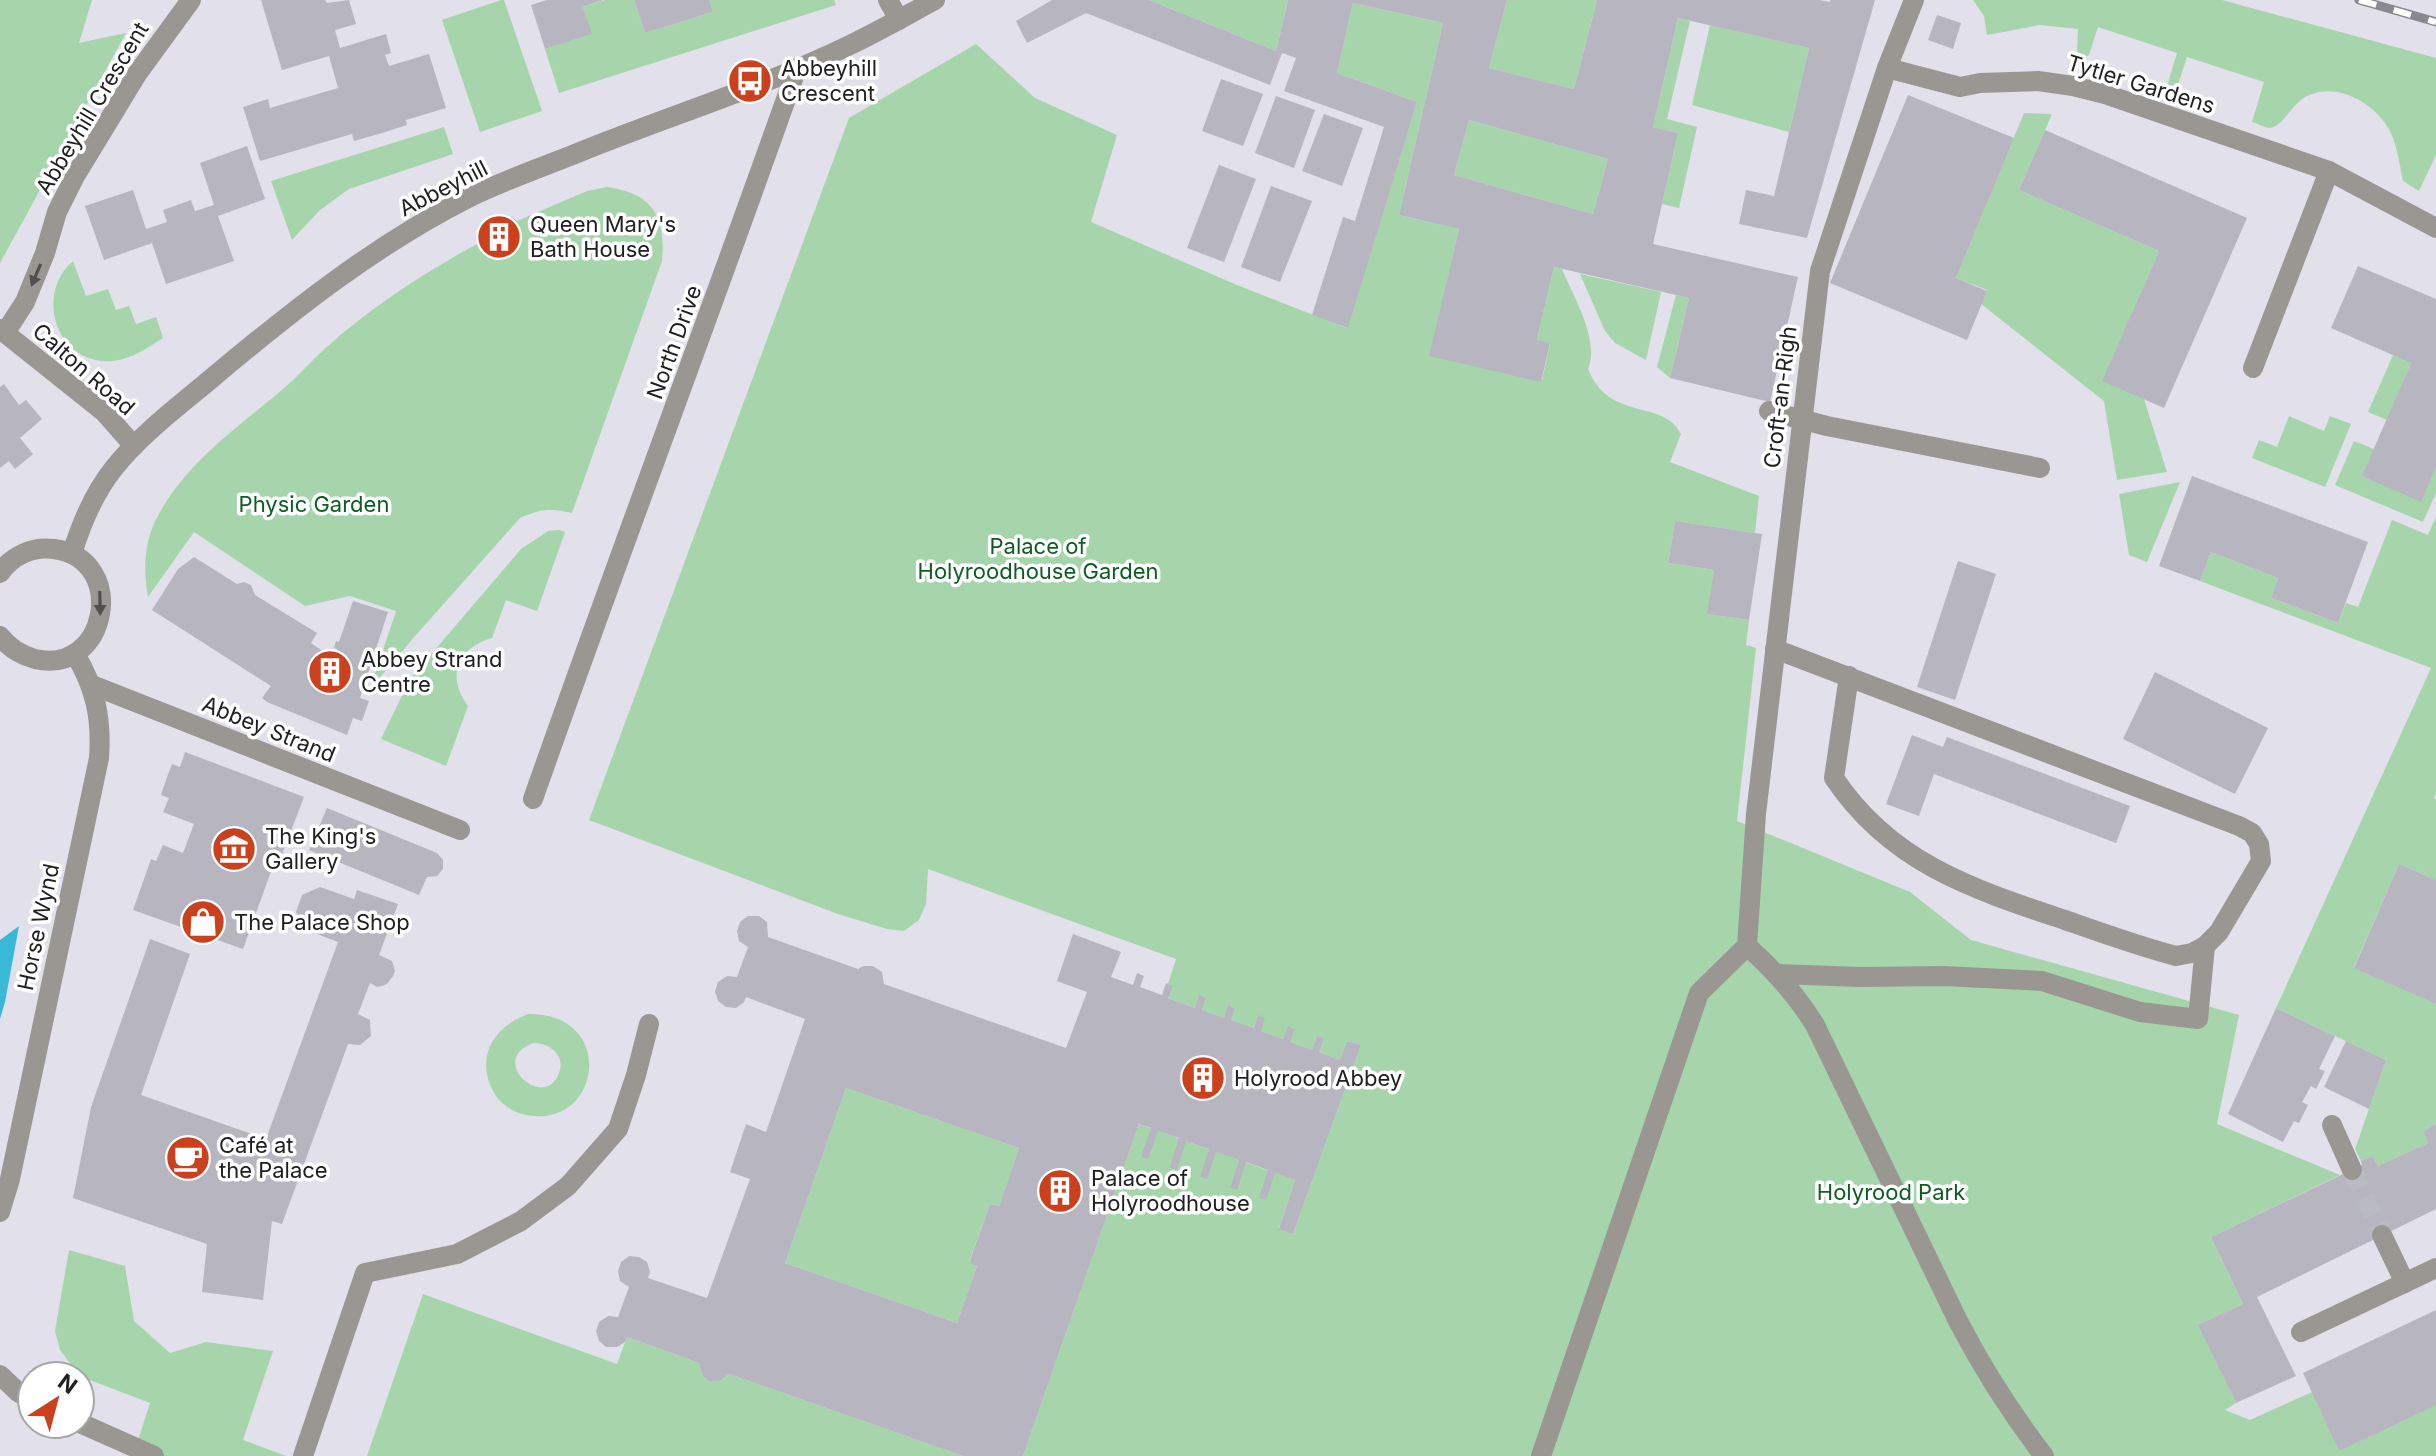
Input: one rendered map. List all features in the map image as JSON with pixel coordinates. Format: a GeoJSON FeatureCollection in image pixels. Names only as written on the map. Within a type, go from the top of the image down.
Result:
{"type":"FeatureCollection","features":[{"type":"Feature","properties":{"kind":"street","name":"Abbeyhill Crescent"},"geometry":{"type":"LineString","coordinates":[[3,331],[25,302],[45,253],[57,212],[75,176],[137,74],[191,0]]}},
{"type":"Feature","properties":{"kind":"street"},"geometry":{"type":"LineString","coordinates":[[888,0],[899,20]]}},
{"type":"Feature","properties":{"kind":"street","name":"Abbeyhill"},"geometry":{"type":"LineString","coordinates":[[72,554],[100,488],[134,446],[306,301],[425,221],[489,189],[848,46],[935,0]]}},
{"type":"Feature","properties":{"kind":"street","name":"Croft-an-Righ"},"geometry":{"type":"LineString","coordinates":[[1747,946],[1756,814],[1801,420],[1812,260],[1914,0]]}},
{"type":"Feature","properties":{"kind":"street","name":"North Drive"},"geometry":{"type":"LineString","coordinates":[[533,799],[797,68]]}},
{"type":"Feature","properties":{"kind":"street","name":"Tytler Gardens"},"geometry":{"type":"LineString","coordinates":[[1887,68],[1960,87],[2002,81],[2038,81],[2086,89],[2162,112],[2329,171],[2436,228]]}},
{"type":"Feature","properties":{"kind":"street"},"geometry":{"type":"LineString","coordinates":[[2253,368],[2329,171]]}},
{"type":"Feature","properties":{"kind":"street","name":"Calton Road"},"geometry":{"type":"LineString","coordinates":[[3,331],[104,412],[134,446]]}},
{"type":"Feature","properties":{"kind":"street"},"geometry":{"type":"LineString","coordinates":[[1769,411],[2040,468]]}},
{"type":"Feature","properties":{"kind":"street"},"geometry":{"type":"LineString","coordinates":[[0,573],[10,561],[29,551],[51,548],[81,560],[95,577],[102,598],[96,630],[75,654],[53,660],[31,658],[11,648],[0,636]]}},
{"type":"Feature","properties":{"kind":"street"},"geometry":{"type":"LineString","coordinates":[[1775,649],[1849,676],[2239,826],[2252,833],[2259,844],[2261,861],[2219,932],[2205,946],[2176,956],[1992,896],[1908,855],[1875,829],[1847,798],[1834,778],[1849,676]]}},
{"type":"Feature","properties":{"kind":"street","name":"Horse Wynd"},"geometry":{"type":"LineString","coordinates":[[0,1212],[10,1179],[99,758],[100,736],[92,685],[75,654]]}},
{"type":"Feature","properties":{"kind":"street","name":"Abbey Strand"},"geometry":{"type":"LineString","coordinates":[[92,685],[460,830]]}},
{"type":"Feature","properties":{"kind":"street"},"geometry":{"type":"LineString","coordinates":[[1541,1456],[1699,993],[1747,946],[1800,999],[1982,1367],[2044,1456]]}},
{"type":"Feature","properties":{"kind":"street"},"geometry":{"type":"LineString","coordinates":[[1778,974],[1944,976],[2042,981],[2140,1012],[2198,1019],[2205,946]]}},
{"type":"Feature","properties":{"kind":"street"},"geometry":{"type":"LineString","coordinates":[[303,1456],[365,1273],[457,1254],[521,1221],[568,1186],[618,1129],[649,1024]]}},
{"type":"Feature","properties":{"kind":"street"},"geometry":{"type":"LineString","coordinates":[[2332,1125],[2352,1170]]}},
{"type":"Feature","properties":{"kind":"street"},"geometry":{"type":"LineString","coordinates":[[2382,1235],[2405,1283]]}},
{"type":"Feature","properties":{"kind":"street"},"geometry":{"type":"LineString","coordinates":[[2301,1332],[2436,1268]]}},
{"type":"Feature","properties":{"kind":"street"},"geometry":{"type":"LineString","coordinates":[[0,1375],[16,1390]]}},
{"type":"Feature","properties":{"kind":"street"},"geometry":{"type":"LineString","coordinates":[[96,1430],[154,1456]]}},
{"type":"Feature","properties":{"kind":"green space"},"geometry":{"type":"Polygon","coordinates":[[[0,0],[92,0],[79,43],[126,33],[0,263],[0,0]]]}},
{"type":"Feature","properties":{"kind":"green space"},"geometry":{"type":"Polygon","coordinates":[[[504,0],[542,111],[480,132],[442,20],[504,0]]]}},
{"type":"Feature","properties":{"kind":"green space"},"geometry":{"type":"Polygon","coordinates":[[[605,0],[634,0],[645,33],[713,12],[709,0],[834,0],[836,5],[559,93],[545,49],[591,34],[583,7],[605,0]]]}},
{"type":"Feature","properties":{"kind":"green space"},"geometry":{"type":"Polygon","coordinates":[[[1149,0],[1288,0],[1276,51],[1149,0]]]}},
{"type":"Feature","properties":{"kind":"green space"},"geometry":{"type":"Polygon","coordinates":[[[1507,0],[1597,0],[1574,89],[1489,68],[1507,0]]]}},
{"type":"Feature","properties":{"kind":"green space"},"geometry":{"type":"Polygon","coordinates":[[[1973,0],[2222,0],[2436,58],[2436,155],[2419,191],[2403,181],[2396,148],[2387,127],[2358,99],[2332,91],[2319,92],[2302,99],[2275,127],[2266,127],[2252,122],[2264,82],[2187,57],[2174,96],[2165,93],[2177,53],[2098,27],[2089,55],[2084,58],[2077,52],[2078,29],[2040,25],[1987,35],[1984,16],[1973,0]]]}},
{"type":"Feature","properties":{"kind":"green space","name":"Palace of Holyroodhouse Garden"},"geometry":{"type":"Polygon","coordinates":[[[1353,3],[1443,23],[1399,215],[1459,229],[1430,355],[1542,380],[1550,344],[1537,340],[1554,267],[1562,269],[1588,332],[1591,358],[1588,369],[1598,386],[1622,404],[1662,416],[1673,423],[1681,434],[1670,462],[1759,496],[1755,533],[1675,521],[1668,563],[1714,570],[1708,614],[1749,620],[1746,645],[1756,648],[1737,821],[1910,892],[1971,940],[2239,1015],[2217,1124],[2340,1175],[2211,1237],[2243,1304],[2199,1325],[2236,1403],[2225,1410],[2250,1420],[2312,1392],[2436,1405],[2436,1456],[1023,1456],[1139,1124],[1295,1180],[1279,1228],[1293,1234],[1361,1045],[1347,1041],[1340,1060],[1319,1052],[1323,1038],[1317,1036],[1312,1050],[1290,1042],[1294,1028],[1288,1027],[1283,1039],[1261,1031],[1264,1018],[1258,1016],[1254,1028],[1231,1020],[1234,1007],[1228,1006],[1224,1018],[1202,1010],[1206,998],[1199,996],[1195,1008],[1168,998],[1172,986],[1168,984],[1176,959],[928,869],[926,904],[919,920],[904,931],[887,929],[838,914],[589,820],[849,118],[976,44],[1035,98],[1117,135],[1091,222],[1347,328],[1417,102],[1337,73],[1353,3]]]}},
{"type":"Feature","properties":{"kind":"green space"},"geometry":{"type":"Polygon","coordinates":[[[1678,18],[1690,21],[1667,119],[1697,127],[1679,208],[1662,204],[1678,133],[1653,127],[1678,18]]]}},
{"type":"Feature","properties":{"kind":"green space"},"geometry":{"type":"Polygon","coordinates":[[[1710,25],[1809,48],[1789,132],[1692,105],[1710,25]]]}},
{"type":"Feature","properties":{"kind":"green space"},"geometry":{"type":"Polygon","coordinates":[[[2024,113],[2052,114],[2019,190],[2159,251],[2103,380],[2144,399],[2167,472],[2117,480],[2104,401],[1981,304],[1987,290],[1956,278],[2024,113]]]}},
{"type":"Feature","properties":{"kind":"green space"},"geometry":{"type":"Polygon","coordinates":[[[1469,120],[1608,159],[1593,214],[1454,175],[1469,120]]]}},
{"type":"Feature","properties":{"kind":"green space"},"geometry":{"type":"Polygon","coordinates":[[[444,127],[453,154],[349,189],[320,210],[292,240],[271,181],[444,127]]]}},
{"type":"Feature","properties":{"kind":"green space","name":"Physic Garden"},"geometry":{"type":"Polygon","coordinates":[[[607,187],[636,195],[653,210],[662,232],[662,261],[572,513],[546,510],[520,518],[370,689],[396,611],[350,596],[305,606],[194,532],[148,597],[146,554],[150,534],[172,494],[202,458],[345,332],[402,289],[484,240],[488,252],[497,256],[518,251],[514,234],[517,221],[587,191],[607,187]]]}},
{"type":"Feature","properties":{"kind":"green space"},"geometry":{"type":"Polygon","coordinates":[[[73,261],[86,296],[108,289],[116,310],[129,306],[136,324],[156,317],[163,338],[120,360],[94,360],[78,352],[66,341],[57,326],[54,309],[55,292],[61,276],[73,261]]]}},
{"type":"Feature","properties":{"kind":"green space"},"geometry":{"type":"Polygon","coordinates":[[[1580,274],[1661,292],[1646,360],[1615,343],[1605,331],[1580,274]]]}},
{"type":"Feature","properties":{"kind":"green space"},"geometry":{"type":"Polygon","coordinates":[[[1676,295],[1689,298],[1670,378],[1657,367],[1676,295]]]}},
{"type":"Feature","properties":{"kind":"green space"},"geometry":{"type":"Polygon","coordinates":[[[2393,355],[2411,363],[2387,420],[2368,412],[2393,355]]]}},
{"type":"Feature","properties":{"kind":"green space"},"geometry":{"type":"Polygon","coordinates":[[[2289,416],[2324,431],[2330,416],[2351,424],[2325,487],[2252,458],[2259,440],[2277,447],[2289,416]]]}},
{"type":"Feature","properties":{"kind":"green space"},"geometry":{"type":"Polygon","coordinates":[[[2354,441],[2374,449],[2421,501],[2436,467],[2436,493],[2423,522],[2335,485],[2354,441]]]}},
{"type":"Feature","properties":{"kind":"green space"},"geometry":{"type":"Polygon","coordinates":[[[2180,482],[2147,562],[2129,555],[2119,494],[2180,482]]]}},
{"type":"Feature","properties":{"kind":"green space"},"geometry":{"type":"Polygon","coordinates":[[[2436,517],[2436,880],[2399,864],[2354,967],[2436,1004],[2436,1124],[2423,1131],[2428,1143],[2378,1166],[2373,1156],[2361,1161],[2355,1149],[2386,1060],[2276,1008],[2431,668],[2200,581],[2211,552],[2278,578],[2271,598],[2338,623],[2346,603],[2358,607],[2392,520],[2428,535],[2436,517]]]}},
{"type":"Feature","properties":{"kind":"green space"},"geometry":{"type":"Polygon","coordinates":[[[548,531],[565,532],[537,611],[506,600],[492,638],[463,656],[457,674],[458,685],[468,706],[446,766],[381,739],[410,679],[521,549],[548,531]]]}},
{"type":"Feature","properties":{"kind":"green space"},"geometry":{"type":"Polygon","coordinates":[[[528,1014],[557,1019],[576,1031],[587,1049],[589,1069],[584,1089],[571,1105],[552,1115],[527,1115],[512,1110],[496,1095],[488,1078],[486,1066],[491,1044],[516,1020],[528,1014]],[[534,1043],[520,1051],[515,1061],[517,1071],[524,1080],[533,1086],[544,1087],[553,1082],[561,1064],[554,1050],[534,1043]]]}},
{"type":"Feature","properties":{"kind":"green space"},"geometry":{"type":"Polygon","coordinates":[[[846,1088],[1019,1148],[999,1206],[990,1204],[969,1262],[977,1266],[957,1323],[785,1263],[846,1088]]]}},
{"type":"Feature","properties":{"kind":"green space"},"geometry":{"type":"Polygon","coordinates":[[[69,1250],[125,1266],[134,1321],[170,1353],[206,1342],[273,1351],[243,1440],[286,1456],[133,1456],[150,1403],[96,1382],[96,1360],[68,1360],[60,1350],[55,1331],[69,1250]]]}},
{"type":"Feature","properties":{"kind":"green space"},"geometry":{"type":"Polygon","coordinates":[[[423,1294],[617,1364],[627,1337],[699,1363],[702,1375],[710,1380],[720,1381],[729,1374],[963,1456],[367,1456],[423,1294]]]}},
{"type":"Feature","properties":{"kind":"water"},"geometry":{"type":"Polygon","coordinates":[[[19,926],[5,1002],[0,1019],[0,940],[19,926]]]}},
{"type":"Feature","properties":{"kind":"building"},"geometry":{"type":"Polygon","coordinates":[[[261,0],[325,0],[327,3],[349,0],[356,24],[335,30],[340,48],[386,34],[391,53],[385,55],[389,66],[429,54],[446,108],[406,120],[407,125],[354,141],[352,134],[260,161],[243,107],[268,99],[270,108],[338,88],[329,56],[282,70],[261,0]]]}},
{"type":"Feature","properties":{"kind":"building"},"geometry":{"type":"Polygon","coordinates":[[[547,0],[603,0],[583,7],[592,34],[545,49],[531,5],[547,0]]]}},
{"type":"Feature","properties":{"kind":"building"},"geometry":{"type":"Polygon","coordinates":[[[634,0],[709,0],[713,12],[645,33],[634,0]]]}},
{"type":"Feature","properties":{"kind":"building"},"geometry":{"type":"Polygon","coordinates":[[[1052,0],[1149,0],[1276,51],[1288,0],[1507,0],[1489,68],[1574,89],[1597,0],[1875,0],[1807,238],[1739,224],[1746,190],[1774,196],[1809,48],[1678,18],[1653,127],[1678,133],[1653,244],[1798,277],[1770,402],[1670,378],[1689,298],[1554,267],[1537,340],[1550,343],[1541,382],[1429,356],[1459,229],[1399,215],[1443,23],[1353,3],[1337,73],[1417,102],[1348,328],[1312,315],[1343,217],[1355,221],[1384,127],[1284,91],[1296,58],[1282,53],[1270,85],[1086,13],[1027,43],[1016,21],[1052,0]],[[1469,120],[1454,175],[1593,214],[1608,159],[1469,120]]]}},
{"type":"Feature","properties":{"kind":"building"},"geometry":{"type":"Polygon","coordinates":[[[1937,15],[1961,23],[1953,49],[1928,40],[1937,15]]]}},
{"type":"Feature","properties":{"kind":"building"},"geometry":{"type":"Polygon","coordinates":[[[1221,79],[1263,94],[1243,146],[1202,131],[1221,79]]]}},
{"type":"Feature","properties":{"kind":"building"},"geometry":{"type":"Polygon","coordinates":[[[1908,95],[2014,138],[1956,278],[1987,291],[1967,340],[1830,283],[1908,95]]]}},
{"type":"Feature","properties":{"kind":"building"},"geometry":{"type":"Polygon","coordinates":[[[1276,96],[1315,110],[1294,168],[1255,153],[1276,96]]]}},
{"type":"Feature","properties":{"kind":"building"},"geometry":{"type":"Polygon","coordinates":[[[1324,114],[1363,128],[1342,186],[1302,171],[1324,114]]]}},
{"type":"Feature","properties":{"kind":"building"},"geometry":{"type":"Polygon","coordinates":[[[2045,130],[2247,218],[2164,408],[2102,381],[2159,251],[2019,190],[2045,130]]]}},
{"type":"Feature","properties":{"kind":"building"},"geometry":{"type":"Polygon","coordinates":[[[247,146],[265,199],[218,216],[234,261],[166,284],[152,243],[104,260],[85,206],[133,190],[146,229],[167,222],[163,210],[191,200],[195,211],[214,205],[200,163],[247,146]]]}},
{"type":"Feature","properties":{"kind":"building"},"geometry":{"type":"Polygon","coordinates":[[[1219,165],[1256,179],[1224,262],[1187,248],[1219,165]]]}},
{"type":"Feature","properties":{"kind":"building"},"geometry":{"type":"Polygon","coordinates":[[[1271,186],[1312,201],[1280,282],[1241,267],[1271,186]]]}},
{"type":"Feature","properties":{"kind":"building","name":"Queen Mary's Bath House"},"geometry":{"type":"Polygon","coordinates":[[[512,217],[518,224],[514,234],[518,251],[497,256],[488,252],[482,234],[486,232],[484,229],[512,217]]]}},
{"type":"Feature","properties":{"kind":"building"},"geometry":{"type":"Polygon","coordinates":[[[2358,266],[2436,299],[2436,467],[2421,502],[2362,476],[2411,363],[2331,328],[2358,266]]]}},
{"type":"Feature","properties":{"kind":"building"},"geometry":{"type":"Polygon","coordinates":[[[4,384],[19,405],[26,400],[42,419],[20,438],[33,454],[15,469],[9,461],[0,468],[0,387],[4,384]]]}},
{"type":"Feature","properties":{"kind":"building"},"geometry":{"type":"Polygon","coordinates":[[[2192,476],[2368,542],[2338,623],[2271,598],[2278,578],[2211,552],[2200,581],[2159,566],[2192,476]]]}},
{"type":"Feature","properties":{"kind":"building"},"geometry":{"type":"Polygon","coordinates":[[[1675,521],[1762,534],[1749,620],[1707,614],[1714,570],[1668,563],[1675,521]]]}},
{"type":"Feature","properties":{"kind":"building"},"geometry":{"type":"Polygon","coordinates":[[[194,557],[237,584],[244,582],[251,585],[255,595],[317,633],[311,643],[334,659],[336,641],[339,642],[353,601],[388,612],[360,698],[369,701],[362,721],[353,718],[347,735],[267,702],[262,698],[271,686],[152,610],[178,569],[194,557]]]}},
{"type":"Feature","properties":{"kind":"building"},"geometry":{"type":"Polygon","coordinates":[[[1958,561],[1996,574],[1955,700],[1917,687],[1958,561]]]}},
{"type":"Feature","properties":{"kind":"building"},"geometry":{"type":"Polygon","coordinates":[[[2155,672],[2268,728],[2235,794],[2123,739],[2155,672]]]}},
{"type":"Feature","properties":{"kind":"building"},"geometry":{"type":"Polygon","coordinates":[[[1912,735],[1943,747],[1947,737],[2130,806],[2116,843],[1934,774],[1919,816],[1886,804],[1912,735]]]}},
{"type":"Feature","properties":{"kind":"building","name":"The King's Gallery"},"geometry":{"type":"Polygon","coordinates":[[[185,752],[304,797],[281,857],[277,855],[243,949],[133,910],[151,859],[156,861],[163,845],[183,853],[194,824],[163,812],[169,798],[161,795],[166,780],[172,764],[180,767],[185,752]]]}},
{"type":"Feature","properties":{"kind":"building"},"geometry":{"type":"Polygon","coordinates":[[[327,808],[437,853],[443,860],[443,869],[437,876],[427,877],[419,895],[309,850],[327,808]]]}},
{"type":"Feature","properties":{"kind":"building"},"geometry":{"type":"Polygon","coordinates":[[[2399,864],[2436,880],[2436,1004],[2354,968],[2399,864]]]}},
{"type":"Feature","properties":{"kind":"building"},"geometry":{"type":"Polygon","coordinates":[[[320,887],[354,899],[357,890],[398,904],[379,955],[392,961],[395,971],[387,984],[377,987],[370,983],[358,1014],[370,1020],[371,1036],[360,1045],[348,1044],[282,1224],[272,1221],[263,1300],[202,1292],[207,1244],[73,1198],[91,1107],[150,939],[190,954],[141,1095],[266,1139],[338,942],[304,929],[296,912],[302,895],[320,887]]]}},
{"type":"Feature","properties":{"kind":"building","name":"Palace of Holyroodhouse"},"geometry":{"type":"Polygon","coordinates":[[[748,916],[759,916],[767,922],[768,937],[858,969],[873,966],[882,972],[884,984],[1066,1048],[1087,992],[1057,981],[1073,934],[1121,952],[1111,977],[1133,985],[1137,973],[1144,976],[1140,987],[1162,995],[1166,983],[1173,986],[1168,998],[1195,1008],[1199,995],[1206,998],[1202,1010],[1224,1018],[1228,1005],[1235,1008],[1231,1020],[1254,1028],[1258,1015],[1265,1018],[1261,1031],[1283,1039],[1288,1026],[1295,1029],[1290,1042],[1312,1050],[1317,1036],[1324,1038],[1319,1052],[1340,1060],[1347,1041],[1361,1045],[1293,1234],[1279,1229],[1295,1180],[1275,1173],[1266,1200],[1259,1198],[1268,1170],[1246,1162],[1237,1190],[1230,1188],[1239,1160],[1216,1152],[1207,1179],[1200,1177],[1209,1149],[1186,1141],[1177,1170],[1170,1167],[1179,1138],[1158,1131],[1148,1159],[1141,1157],[1151,1128],[1139,1124],[1023,1456],[963,1456],[729,1374],[720,1381],[709,1381],[702,1375],[699,1363],[627,1337],[617,1347],[606,1347],[599,1341],[596,1331],[599,1322],[608,1316],[618,1317],[629,1287],[620,1281],[618,1271],[621,1262],[629,1256],[647,1262],[648,1278],[707,1298],[750,1179],[730,1172],[746,1124],[766,1132],[805,1019],[746,997],[736,1008],[726,1007],[718,1001],[715,991],[718,982],[727,976],[737,977],[748,947],[739,941],[737,931],[740,922],[748,916]],[[846,1088],[785,1263],[957,1323],[977,1266],[969,1263],[990,1204],[999,1206],[1019,1148],[846,1088]]]}},
{"type":"Feature","properties":{"kind":"building"},"geometry":{"type":"Polygon","coordinates":[[[2276,1008],[2335,1036],[2319,1069],[2325,1071],[2316,1089],[2311,1086],[2302,1102],[2308,1105],[2299,1123],[2294,1121],[2283,1142],[2228,1114],[2276,1008]]]}},
{"type":"Feature","properties":{"kind":"building"},"geometry":{"type":"Polygon","coordinates":[[[2346,1041],[2386,1060],[2369,1109],[2324,1087],[2346,1041]]]}},
{"type":"Feature","properties":{"kind":"building"},"geometry":{"type":"Polygon","coordinates":[[[2436,1124],[2436,1209],[2257,1297],[2296,1376],[2236,1403],[2198,1325],[2243,1304],[2211,1237],[2362,1165],[2361,1161],[2373,1156],[2378,1166],[2428,1143],[2423,1131],[2436,1124]]]}},
{"type":"Feature","properties":{"kind":"building"},"geometry":{"type":"Polygon","coordinates":[[[2436,1310],[2436,1405],[2339,1451],[2303,1373],[2436,1310]]]}},
{"type":"Feature","properties":{"kind":"tunnel"},"geometry":{"type":"LineString","coordinates":[[2352,1170],[2382,1235]]}},
{"type":"Feature","properties":{"kind":"railway"},"geometry":{"type":"LineString","coordinates":[[2359,0],[2436,22]]}},
{"type":"Feature","properties":{"kind":"place","name":"Abbeyhill Crescent"},"geometry":{"type":"Point","coordinates":[750,81]}},
{"type":"Feature","properties":{"kind":"place","name":"Queen Mary's Bath House"},"geometry":{"type":"Point","coordinates":[499,237]}},
{"type":"Feature","properties":{"kind":"place","name":"Abbey Strand Centre"},"geometry":{"type":"Point","coordinates":[330,672]}},
{"type":"Feature","properties":{"kind":"place","name":"The King's Gallery"},"geometry":{"type":"Point","coordinates":[234,849]}},
{"type":"Feature","properties":{"kind":"place","name":"The Palace Shop"},"geometry":{"type":"Point","coordinates":[203,922]}},
{"type":"Feature","properties":{"kind":"place","name":"Holyrood Abbey"},"geometry":{"type":"Point","coordinates":[1203,1078]}},
{"type":"Feature","properties":{"kind":"place","name":"Café at the Palace"},"geometry":{"type":"Point","coordinates":[188,1158]}},
{"type":"Feature","properties":{"kind":"place","name":"Palace of Holyroodhouse"},"geometry":{"type":"Point","coordinates":[1060,1191]}},
{"type":"Feature","properties":{"kind":"park label","name":"Holyrood Park"},"geometry":{"type":"Point","coordinates":[1891,1192]}}]}
